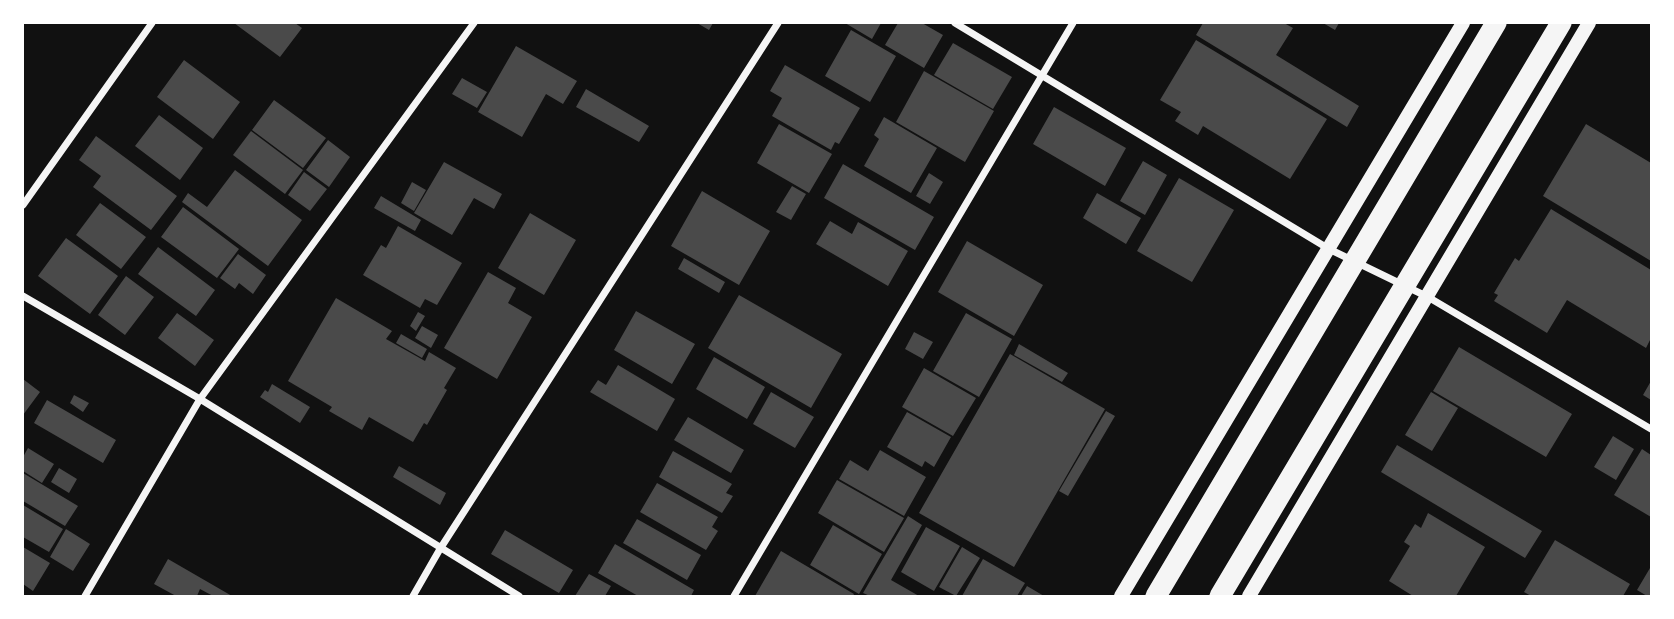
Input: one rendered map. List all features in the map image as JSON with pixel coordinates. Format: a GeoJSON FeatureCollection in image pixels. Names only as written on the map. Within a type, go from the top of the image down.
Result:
{"type":"FeatureCollection","features":[{"type":"Feature","properties":{"kind":"highway"},"geometry":{"type":"LineString","coordinates":[[1156,596],[1496,23]]}},
{"type":"Feature","properties":{"kind":"highway"},"geometry":{"type":"LineString","coordinates":[[1220,596],[1561,23]]}},
{"type":"Feature","properties":{"kind":"main road"},"geometry":{"type":"LineString","coordinates":[[1121,596],[1463,23]]}},
{"type":"Feature","properties":{"kind":"main road"},"geometry":{"type":"LineString","coordinates":[[1249,596],[1589,23]]}},
{"type":"Feature","properties":{"kind":"street"},"geometry":{"type":"LineString","coordinates":[[23,205],[152,23]]}},
{"type":"Feature","properties":{"kind":"street"},"geometry":{"type":"LineString","coordinates":[[85,596],[200,399],[474,23]]}},
{"type":"Feature","properties":{"kind":"street"},"geometry":{"type":"LineString","coordinates":[[413,596],[440,549],[778,23]]}},
{"type":"Feature","properties":{"kind":"street"},"geometry":{"type":"LineString","coordinates":[[955,23],[1329,249],[1427,298],[1651,429]]}},
{"type":"Feature","properties":{"kind":"street"},"geometry":{"type":"LineString","coordinates":[[734,596],[1073,23]]}},
{"type":"Feature","properties":{"kind":"street"},"geometry":{"type":"LineString","coordinates":[[23,296],[200,399],[519,596]]}},
{"type":"Feature","properties":{"kind":"building"},"geometry":{"type":"Polygon","coordinates":[[[234,23],[295,23],[302,28],[280,57],[234,23]]]}},
{"type":"Feature","properties":{"kind":"building"},"geometry":{"type":"Polygon","coordinates":[[[697,23],[713,23],[709,30],[697,23]]]}},
{"type":"Feature","properties":{"kind":"building"},"geometry":{"type":"Polygon","coordinates":[[[845,23],[881,23],[872,39],[845,23]]]}},
{"type":"Feature","properties":{"kind":"building"},"geometry":{"type":"Polygon","coordinates":[[[898,23],[922,23],[943,35],[924,68],[885,45],[898,23]]]}},
{"type":"Feature","properties":{"kind":"building"},"geometry":{"type":"Polygon","coordinates":[[[1203,23],[1284,23],[1293,28],[1276,55],[1359,106],[1347,127],[1196,35],[1203,23]]]}},
{"type":"Feature","properties":{"kind":"building"},"geometry":{"type":"Polygon","coordinates":[[[1323,23],[1339,23],[1335,30],[1323,23]]]}},
{"type":"Feature","properties":{"kind":"building"},"geometry":{"type":"Polygon","coordinates":[[[851,30],[896,56],[870,102],[825,76],[851,30]]]}},
{"type":"Feature","properties":{"kind":"building"},"geometry":{"type":"Polygon","coordinates":[[[1196,40],[1327,119],[1290,179],[1203,126],[1198,135],[1175,121],[1181,112],[1160,100],[1196,40]]]}},
{"type":"Feature","properties":{"kind":"building"},"geometry":{"type":"Polygon","coordinates":[[[953,43],[1012,77],[993,109],[934,75],[953,43]]]}},
{"type":"Feature","properties":{"kind":"building"},"geometry":{"type":"Polygon","coordinates":[[[516,46],[577,81],[563,104],[546,94],[522,137],[478,112],[516,46]]]}},
{"type":"Feature","properties":{"kind":"building"},"geometry":{"type":"Polygon","coordinates":[[[184,60],[240,102],[213,139],[157,97],[184,60]]]}},
{"type":"Feature","properties":{"kind":"building"},"geometry":{"type":"Polygon","coordinates":[[[785,65],[860,108],[839,144],[835,142],[831,150],[772,116],[782,98],[770,91],[785,65]]]}},
{"type":"Feature","properties":{"kind":"building"},"geometry":{"type":"Polygon","coordinates":[[[924,71],[994,111],[965,162],[896,122],[924,71]]]}},
{"type":"Feature","properties":{"kind":"building"},"geometry":{"type":"Polygon","coordinates":[[[462,78],[487,92],[477,108],[452,94],[462,78]]]}},
{"type":"Feature","properties":{"kind":"building"},"geometry":{"type":"Polygon","coordinates":[[[586,89],[649,126],[639,142],[576,107],[586,89]]]}},
{"type":"Feature","properties":{"kind":"building"},"geometry":{"type":"Polygon","coordinates":[[[274,100],[326,138],[303,168],[252,130],[274,100]]]}},
{"type":"Feature","properties":{"kind":"building"},"geometry":{"type":"Polygon","coordinates":[[[1054,107],[1126,148],[1105,186],[1033,144],[1054,107]]]}},
{"type":"Feature","properties":{"kind":"building"},"geometry":{"type":"Polygon","coordinates":[[[159,115],[203,148],[180,180],[135,146],[159,115]]]}},
{"type":"Feature","properties":{"kind":"building"},"geometry":{"type":"Polygon","coordinates":[[[884,117],[937,148],[911,193],[864,166],[879,139],[874,135],[884,117]]]}},
{"type":"Feature","properties":{"kind":"building"},"geometry":{"type":"Polygon","coordinates":[[[779,124],[832,154],[809,193],[757,163],[779,124]]]}},
{"type":"Feature","properties":{"kind":"building"},"geometry":{"type":"Polygon","coordinates":[[[1586,124],[1651,163],[1651,261],[1543,196],[1586,124]]]}},
{"type":"Feature","properties":{"kind":"building"},"geometry":{"type":"Polygon","coordinates":[[[251,131],[303,170],[285,194],[233,155],[251,131]]]}},
{"type":"Feature","properties":{"kind":"building"},"geometry":{"type":"Polygon","coordinates":[[[96,136],[177,196],[151,230],[93,187],[101,176],[79,160],[96,136]]]}},
{"type":"Feature","properties":{"kind":"building"},"geometry":{"type":"Polygon","coordinates":[[[328,140],[350,157],[329,187],[306,170],[328,140]]]}},
{"type":"Feature","properties":{"kind":"building"},"geometry":{"type":"Polygon","coordinates":[[[1143,161],[1167,175],[1145,215],[1120,201],[1143,161]]]}},
{"type":"Feature","properties":{"kind":"building"},"geometry":{"type":"Polygon","coordinates":[[[444,162],[502,194],[494,209],[474,198],[452,235],[414,213],[444,162]]]}},
{"type":"Feature","properties":{"kind":"building"},"geometry":{"type":"Polygon","coordinates":[[[843,164],[934,217],[915,250],[824,198],[843,164]]]}},
{"type":"Feature","properties":{"kind":"building"},"geometry":{"type":"Polygon","coordinates":[[[235,170],[302,220],[268,266],[182,202],[188,193],[207,207],[235,170]]]}},
{"type":"Feature","properties":{"kind":"building"},"geometry":{"type":"Polygon","coordinates":[[[304,172],[327,189],[310,211],[288,195],[304,172]]]}},
{"type":"Feature","properties":{"kind":"building"},"geometry":{"type":"Polygon","coordinates":[[[929,173],[943,182],[930,204],[916,196],[929,173]]]}},
{"type":"Feature","properties":{"kind":"building"},"geometry":{"type":"Polygon","coordinates":[[[1179,178],[1234,210],[1192,282],[1137,251],[1179,178]]]}},
{"type":"Feature","properties":{"kind":"building"},"geometry":{"type":"Polygon","coordinates":[[[412,182],[426,190],[414,211],[401,203],[412,182]]]}},
{"type":"Feature","properties":{"kind":"building"},"geometry":{"type":"Polygon","coordinates":[[[792,186],[806,194],[791,220],[776,212],[792,186]]]}},
{"type":"Feature","properties":{"kind":"building"},"geometry":{"type":"Polygon","coordinates":[[[702,191],[770,231],[739,285],[671,246],[702,191]]]}},
{"type":"Feature","properties":{"kind":"building"},"geometry":{"type":"Polygon","coordinates":[[[1097,193],[1141,218],[1126,244],[1083,218],[1097,193]]]}},
{"type":"Feature","properties":{"kind":"building"},"geometry":{"type":"Polygon","coordinates":[[[381,196],[421,220],[415,231],[374,208],[381,196]]]}},
{"type":"Feature","properties":{"kind":"building"},"geometry":{"type":"Polygon","coordinates":[[[100,203],[146,237],[121,269],[76,235],[100,203]]]}},
{"type":"Feature","properties":{"kind":"building"},"geometry":{"type":"Polygon","coordinates":[[[183,207],[239,249],[217,278],[161,237],[183,207]]]}},
{"type":"Feature","properties":{"kind":"building"},"geometry":{"type":"Polygon","coordinates":[[[1551,209],[1651,270],[1651,338],[1646,348],[1567,300],[1547,333],[1494,301],[1498,295],[1494,293],[1515,258],[1519,261],[1551,209]]]}},
{"type":"Feature","properties":{"kind":"building"},"geometry":{"type":"Polygon","coordinates":[[[530,213],[576,240],[544,295],[498,268],[530,213]]]}},
{"type":"Feature","properties":{"kind":"building"},"geometry":{"type":"Polygon","coordinates":[[[830,221],[852,234],[858,222],[908,251],[888,286],[816,244],[830,221]]]}},
{"type":"Feature","properties":{"kind":"building"},"geometry":{"type":"Polygon","coordinates":[[[398,226],[462,263],[437,305],[425,299],[420,308],[363,275],[381,245],[386,248],[398,226]]]}},
{"type":"Feature","properties":{"kind":"building"},"geometry":{"type":"Polygon","coordinates":[[[66,238],[118,276],[90,314],[38,276],[66,238]]]}},
{"type":"Feature","properties":{"kind":"building"},"geometry":{"type":"Polygon","coordinates":[[[967,241],[1043,285],[1014,336],[938,292],[967,241]]]}},
{"type":"Feature","properties":{"kind":"building"},"geometry":{"type":"Polygon","coordinates":[[[158,247],[215,290],[196,316],[138,274],[158,247]]]}},
{"type":"Feature","properties":{"kind":"building"},"geometry":{"type":"Polygon","coordinates":[[[238,254],[266,275],[253,294],[239,283],[235,289],[220,278],[238,254]]]}},
{"type":"Feature","properties":{"kind":"building"},"geometry":{"type":"Polygon","coordinates":[[[684,258],[725,282],[719,293],[678,269],[684,258]]]}},
{"type":"Feature","properties":{"kind":"building"},"geometry":{"type":"Polygon","coordinates":[[[488,272],[516,288],[508,303],[532,317],[497,379],[444,348],[488,272]]]}},
{"type":"Feature","properties":{"kind":"building"},"geometry":{"type":"Polygon","coordinates":[[[126,276],[154,297],[125,335],[98,315],[126,276]]]}},
{"type":"Feature","properties":{"kind":"building"},"geometry":{"type":"Polygon","coordinates":[[[739,295],[842,354],[811,408],[708,348],[739,295]]]}},
{"type":"Feature","properties":{"kind":"building"},"geometry":{"type":"Polygon","coordinates":[[[336,298],[392,331],[386,339],[425,361],[429,352],[456,368],[427,425],[424,423],[413,442],[369,417],[362,430],[329,411],[332,407],[288,381],[336,298]]]}},
{"type":"Feature","properties":{"kind":"building"},"geometry":{"type":"Polygon","coordinates":[[[636,311],[695,344],[672,384],[614,350],[636,311]]]}},
{"type":"Feature","properties":{"kind":"building"},"geometry":{"type":"Polygon","coordinates":[[[418,312],[425,316],[416,331],[410,326],[418,312]]]}},
{"type":"Feature","properties":{"kind":"building"},"geometry":{"type":"Polygon","coordinates":[[[177,313],[214,340],[195,366],[158,338],[177,313]]]}},
{"type":"Feature","properties":{"kind":"building"},"geometry":{"type":"Polygon","coordinates":[[[966,313],[1012,339],[979,397],[933,371],[966,313]]]}},
{"type":"Feature","properties":{"kind":"building"},"geometry":{"type":"Polygon","coordinates":[[[422,326],[438,335],[431,348],[415,338],[422,326]]]}},
{"type":"Feature","properties":{"kind":"building"},"geometry":{"type":"Polygon","coordinates":[[[914,332],[933,342],[923,359],[905,349],[914,332]]]}},
{"type":"Feature","properties":{"kind":"building"},"geometry":{"type":"Polygon","coordinates":[[[401,334],[427,349],[422,358],[396,343],[401,334]]]}},
{"type":"Feature","properties":{"kind":"building"},"geometry":{"type":"Polygon","coordinates":[[[1019,344],[1068,373],[1062,382],[1014,355],[1019,344]]]}},
{"type":"Feature","properties":{"kind":"building"},"geometry":{"type":"Polygon","coordinates":[[[1459,347],[1572,414],[1546,457],[1433,391],[1459,347]]]}},
{"type":"Feature","properties":{"kind":"building"},"geometry":{"type":"Polygon","coordinates":[[[1010,354],[1105,409],[1014,567],[919,513],[1010,354]]]}},
{"type":"Feature","properties":{"kind":"building"},"geometry":{"type":"Polygon","coordinates":[[[714,357],[765,387],[747,419],[696,389],[714,357]]]}},
{"type":"Feature","properties":{"kind":"building"},"geometry":{"type":"Polygon","coordinates":[[[618,365],[675,399],[657,431],[590,392],[598,380],[606,385],[618,365]]]}},
{"type":"Feature","properties":{"kind":"building"},"geometry":{"type":"Polygon","coordinates":[[[924,368],[976,398],[953,436],[902,407],[924,368]]]}},
{"type":"Feature","properties":{"kind":"building"},"geometry":{"type":"Polygon","coordinates":[[[23,379],[40,392],[23,415],[23,379]]]}},
{"type":"Feature","properties":{"kind":"building"},"geometry":{"type":"Polygon","coordinates":[[[1651,381],[1651,400],[1643,395],[1651,381]]]}},
{"type":"Feature","properties":{"kind":"building"},"geometry":{"type":"Polygon","coordinates":[[[272,384],[310,407],[300,423],[260,397],[265,390],[268,392],[272,384]]]}},
{"type":"Feature","properties":{"kind":"building"},"geometry":{"type":"Polygon","coordinates":[[[771,392],[814,417],[795,448],[753,424],[771,392]]]}},
{"type":"Feature","properties":{"kind":"building"},"geometry":{"type":"Polygon","coordinates":[[[1431,392],[1458,408],[1432,451],[1405,435],[1431,392]]]}},
{"type":"Feature","properties":{"kind":"building"},"geometry":{"type":"Polygon","coordinates":[[[74,395],[89,403],[83,412],[70,403],[74,395]]]}},
{"type":"Feature","properties":{"kind":"building"},"geometry":{"type":"Polygon","coordinates":[[[47,400],[116,440],[103,463],[34,423],[47,400]]]}},
{"type":"Feature","properties":{"kind":"building"},"geometry":{"type":"Polygon","coordinates":[[[1106,411],[1115,416],[1068,496],[1059,491],[1106,411]]]}},
{"type":"Feature","properties":{"kind":"building"},"geometry":{"type":"Polygon","coordinates":[[[907,412],[951,437],[934,467],[925,461],[922,467],[887,447],[907,412]]]}},
{"type":"Feature","properties":{"kind":"building"},"geometry":{"type":"Polygon","coordinates":[[[688,417],[744,450],[731,473],[674,440],[688,417]]]}},
{"type":"Feature","properties":{"kind":"building"},"geometry":{"type":"Polygon","coordinates":[[[1613,436],[1634,449],[1616,480],[1594,467],[1613,436]]]}},
{"type":"Feature","properties":{"kind":"building"},"geometry":{"type":"Polygon","coordinates":[[[1397,445],[1542,531],[1525,558],[1381,472],[1397,445]]]}},
{"type":"Feature","properties":{"kind":"building"},"geometry":{"type":"Polygon","coordinates":[[[28,448],[54,464],[42,483],[23,471],[23,457],[28,448]]]}},
{"type":"Feature","properties":{"kind":"building"},"geometry":{"type":"Polygon","coordinates":[[[1642,449],[1651,455],[1651,517],[1614,495],[1642,449]]]}},
{"type":"Feature","properties":{"kind":"building"},"geometry":{"type":"Polygon","coordinates":[[[880,450],[926,477],[904,516],[839,479],[850,460],[868,471],[880,450]]]}},
{"type":"Feature","properties":{"kind":"building"},"geometry":{"type":"Polygon","coordinates":[[[673,451],[732,484],[726,493],[733,496],[722,513],[659,477],[673,451]]]}},
{"type":"Feature","properties":{"kind":"building"},"geometry":{"type":"Polygon","coordinates":[[[399,466],[446,493],[440,505],[393,477],[399,466]]]}},
{"type":"Feature","properties":{"kind":"building"},"geometry":{"type":"Polygon","coordinates":[[[59,468],[77,479],[69,493],[51,482],[59,468]]]}},
{"type":"Feature","properties":{"kind":"building"},"geometry":{"type":"Polygon","coordinates":[[[23,473],[78,506],[65,526],[23,501],[23,473]]]}},
{"type":"Feature","properties":{"kind":"building"},"geometry":{"type":"Polygon","coordinates":[[[837,480],[904,518],[884,552],[818,513],[837,480]]]}},
{"type":"Feature","properties":{"kind":"building"},"geometry":{"type":"Polygon","coordinates":[[[657,483],[718,517],[712,527],[718,531],[706,550],[640,512],[657,483]]]}},
{"type":"Feature","properties":{"kind":"building"},"geometry":{"type":"Polygon","coordinates":[[[23,505],[63,529],[49,552],[23,537],[23,505]]]}},
{"type":"Feature","properties":{"kind":"building"},"geometry":{"type":"Polygon","coordinates":[[[1428,513],[1485,547],[1456,596],[1413,596],[1389,581],[1410,546],[1404,542],[1415,524],[1421,528],[1428,513]]]}},
{"type":"Feature","properties":{"kind":"building"},"geometry":{"type":"Polygon","coordinates":[[[908,516],[922,525],[891,580],[919,596],[870,596],[863,593],[908,516]]]}},
{"type":"Feature","properties":{"kind":"building"},"geometry":{"type":"Polygon","coordinates":[[[637,519],[701,555],[687,580],[623,543],[637,519]]]}},
{"type":"Feature","properties":{"kind":"building"},"geometry":{"type":"Polygon","coordinates":[[[833,525],[882,554],[859,594],[810,565],[833,525]]]}},
{"type":"Feature","properties":{"kind":"building"},"geometry":{"type":"Polygon","coordinates":[[[926,527],[960,546],[934,591],[901,572],[926,527]]]}},
{"type":"Feature","properties":{"kind":"building"},"geometry":{"type":"Polygon","coordinates":[[[66,529],[90,544],[73,571],[50,557],[66,529]]]}},
{"type":"Feature","properties":{"kind":"building"},"geometry":{"type":"Polygon","coordinates":[[[505,530],[573,570],[559,593],[491,554],[505,530]]]}},
{"type":"Feature","properties":{"kind":"building"},"geometry":{"type":"Polygon","coordinates":[[[1555,540],[1630,584],[1623,596],[1531,596],[1524,592],[1555,540]]]}},
{"type":"Feature","properties":{"kind":"building"},"geometry":{"type":"Polygon","coordinates":[[[615,544],[694,590],[691,596],[638,596],[598,573],[615,544]]]}},
{"type":"Feature","properties":{"kind":"building"},"geometry":{"type":"Polygon","coordinates":[[[23,547],[50,563],[33,591],[23,584],[23,547]]]}},
{"type":"Feature","properties":{"kind":"building"},"geometry":{"type":"Polygon","coordinates":[[[962,547],[980,558],[956,596],[939,587],[962,547]]]}},
{"type":"Feature","properties":{"kind":"building"},"geometry":{"type":"Polygon","coordinates":[[[781,551],[854,594],[853,596],[755,596],[781,551]]]}},
{"type":"Feature","properties":{"kind":"building"},"geometry":{"type":"Polygon","coordinates":[[[168,559],[232,596],[213,596],[200,589],[197,596],[176,596],[154,584],[168,559]]]}},
{"type":"Feature","properties":{"kind":"building"},"geometry":{"type":"Polygon","coordinates":[[[983,559],[1025,583],[1017,596],[962,596],[983,559]]]}},
{"type":"Feature","properties":{"kind":"building"},"geometry":{"type":"Polygon","coordinates":[[[1650,568],[1651,596],[1647,596],[1637,590],[1650,568]]]}},
{"type":"Feature","properties":{"kind":"building"},"geometry":{"type":"Polygon","coordinates":[[[589,574],[611,586],[605,596],[575,596],[589,574]]]}},
{"type":"Feature","properties":{"kind":"building"},"geometry":{"type":"Polygon","coordinates":[[[1027,586],[1044,596],[1021,596],[1027,586]]]}}]}
